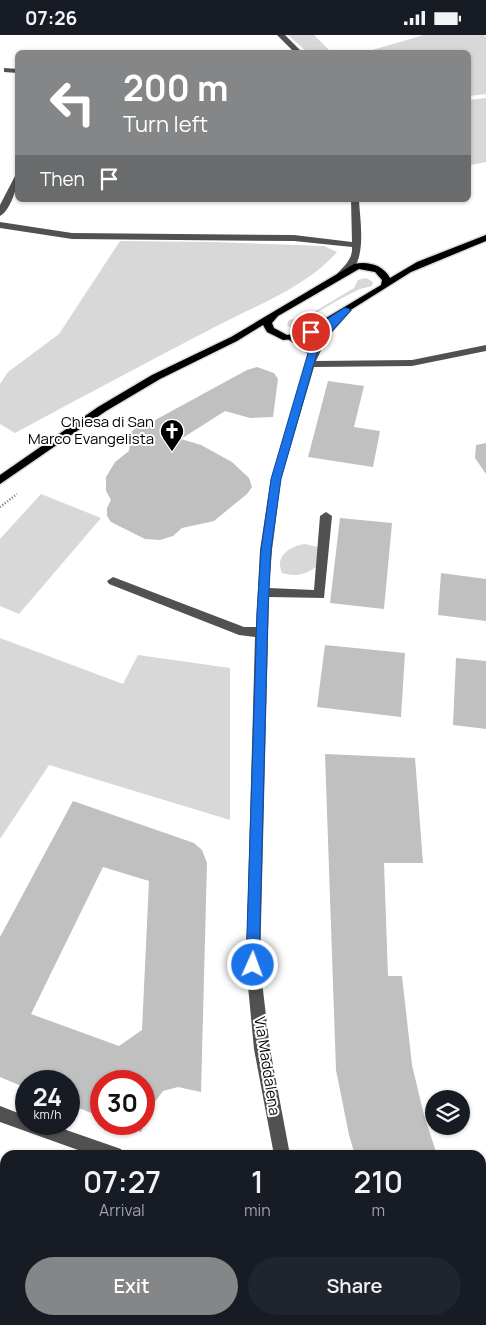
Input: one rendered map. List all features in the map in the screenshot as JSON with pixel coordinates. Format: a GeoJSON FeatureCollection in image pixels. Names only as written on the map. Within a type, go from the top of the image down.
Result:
{"type":"FeatureCollection","features":[{"type":"Feature","properties":{"kind":"main road"},"geometry":{"type":"LineString","coordinates":[[234,339],[262,333],[291,338],[303,336],[385,286],[405,271],[486,238]]}},
{"type":"Feature","properties":{"kind":"main road"},"geometry":{"type":"LineString","coordinates":[[0,479],[117,400],[156,377],[234,339],[342,274],[357,267],[375,268],[421,263]]}},
{"type":"Feature","properties":{"kind":"main road"},"geometry":{"type":"LineString","coordinates":[[375,268],[385,275],[387,280],[385,286]]}},
{"type":"Feature","properties":{"kind":"main road"},"geometry":{"type":"LineString","coordinates":[[275,314],[267,325],[270,330],[278,335]]}},
{"type":"Feature","properties":{"kind":"street"},"geometry":{"type":"LineString","coordinates":[[281,35],[297,50]]}},
{"type":"Feature","properties":{"kind":"street"},"geometry":{"type":"LineString","coordinates":[[7,70],[15,71]]}},
{"type":"Feature","properties":{"kind":"street"},"geometry":{"type":"LineString","coordinates":[[0,213],[15,184]]}},
{"type":"Feature","properties":{"kind":"street"},"geometry":{"type":"LineString","coordinates":[[355,202],[357,249],[360,259],[375,268]]}},
{"type":"Feature","properties":{"kind":"street"},"geometry":{"type":"LineString","coordinates":[[0,225],[72,236],[294,238],[357,249]]}},
{"type":"Feature","properties":{"kind":"street"},"geometry":{"type":"LineString","coordinates":[[342,274],[350,267],[357,249]]}},
{"type":"Feature","properties":{"kind":"street","name":"Via Maddalena"},"geometry":{"type":"LineString","coordinates":[[281,1150],[262,1049],[253,965],[266,550],[276,479],[312,359],[323,336],[347,310]]}},
{"type":"Feature","properties":{"kind":"street"},"geometry":{"type":"LineString","coordinates":[[291,338],[304,345],[312,359],[412,363],[486,347]]}},
{"type":"Feature","properties":{"kind":"street"},"geometry":{"type":"LineString","coordinates":[[264,592],[320,595],[326,516]]}},
{"type":"Feature","properties":{"kind":"street"},"geometry":{"type":"LineString","coordinates":[[113,581],[243,631],[262,632]]}},
{"type":"Feature","properties":{"kind":"street"},"geometry":{"type":"LineString","coordinates":[[0,1114],[15,1120]]}},
{"type":"Feature","properties":{"kind":"street"},"geometry":{"type":"LineString","coordinates":[[58,1135],[101,1150]]}},
{"type":"Feature","properties":{"kind":"path"},"geometry":{"type":"LineString","coordinates":[[0,507],[21,490]]}},
{"type":"Feature","properties":{"kind":"shaded area"},"geometry":{"type":"Polygon","coordinates":[[[288,35],[314,35],[329,50],[305,50],[288,35]]]}},
{"type":"Feature","properties":{"kind":"shaded area"},"geometry":{"type":"Polygon","coordinates":[[[424,35],[484,35],[486,37],[486,94],[471,96],[471,50],[372,50],[424,35]]]}},
{"type":"Feature","properties":{"kind":"shaded area"},"geometry":{"type":"Polygon","coordinates":[[[486,98],[486,162],[471,165],[471,100],[486,98]]]}},
{"type":"Feature","properties":{"kind":"shaded area"},"geometry":{"type":"Polygon","coordinates":[[[120,241],[324,246],[337,252],[310,276],[278,296],[186,342],[15,433],[0,424],[0,384],[8,372],[59,334],[120,241]]]}},
{"type":"Feature","properties":{"kind":"shaded area"},"geometry":{"type":"Polygon","coordinates":[[[366,278],[373,282],[372,286],[360,289],[340,299],[311,316],[300,328],[291,328],[287,325],[289,320],[309,315],[354,288],[358,280],[366,278]]]}},
{"type":"Feature","properties":{"kind":"shaded area"},"geometry":{"type":"Polygon","coordinates":[[[41,494],[101,518],[19,614],[0,606],[0,539],[41,494]]]}},
{"type":"Feature","properties":{"kind":"shaded area"},"geometry":{"type":"Polygon","coordinates":[[[305,544],[318,547],[316,567],[300,575],[282,573],[280,562],[285,553],[294,547],[305,544]]]}},
{"type":"Feature","properties":{"kind":"shaded area"},"geometry":{"type":"Polygon","coordinates":[[[0,638],[123,684],[138,655],[230,668],[230,820],[49,765],[0,839],[0,638]]]}},
{"type":"Feature","properties":{"kind":"building","name":"Chiesa di San Marco Evangelista"},"geometry":{"type":"Polygon","coordinates":[[[257,367],[274,373],[278,379],[273,417],[250,418],[225,411],[181,439],[201,445],[232,462],[249,478],[252,487],[247,494],[214,521],[182,528],[173,536],[160,540],[145,539],[111,522],[107,516],[107,508],[111,500],[106,491],[106,477],[115,462],[129,451],[131,432],[137,427],[148,426],[157,419],[247,370],[257,367]]]}},
{"type":"Feature","properties":{"kind":"building"},"geometry":{"type":"Polygon","coordinates":[[[328,381],[364,386],[354,427],[380,431],[373,467],[308,457],[328,381]]]}},
{"type":"Feature","properties":{"kind":"building"},"geometry":{"type":"Polygon","coordinates":[[[486,443],[486,474],[475,458],[476,445],[486,443]]]}},
{"type":"Feature","properties":{"kind":"building"},"geometry":{"type":"Polygon","coordinates":[[[340,518],[392,523],[384,609],[330,603],[340,518]]]}},
{"type":"Feature","properties":{"kind":"building"},"geometry":{"type":"Polygon","coordinates":[[[441,573],[486,579],[486,621],[438,615],[441,573]]]}},
{"type":"Feature","properties":{"kind":"building"},"geometry":{"type":"Polygon","coordinates":[[[325,645],[405,653],[401,717],[317,707],[325,645]]]}},
{"type":"Feature","properties":{"kind":"building"},"geometry":{"type":"Polygon","coordinates":[[[456,658],[486,661],[486,729],[453,725],[456,658]]]}},
{"type":"Feature","properties":{"kind":"building"},"geometry":{"type":"Polygon","coordinates":[[[325,754],[415,758],[423,863],[384,863],[388,976],[402,976],[412,1065],[425,1118],[425,1135],[430,1135],[435,1150],[354,1150],[336,1070],[325,754]]]}},
{"type":"Feature","properties":{"kind":"building"},"geometry":{"type":"Polygon","coordinates":[[[73,801],[194,843],[202,850],[207,863],[201,1092],[178,1087],[163,1091],[155,1102],[155,1070],[90,1070],[90,1113],[80,1108],[80,1070],[15,1070],[15,1083],[0,1077],[0,937],[73,801]],[[103,867],[31,1014],[119,1046],[142,1030],[149,881],[103,867]]]}},
{"type":"Feature","properties":{"kind":"place","name":"Chiesa di San Marco Evangelista"},"geometry":{"type":"Point","coordinates":[172,452]}},
{"type":"Feature","properties":{"kind":"route"},"geometry":{"type":"LineString","coordinates":[[253,965],[262,612],[266,550],[276,479],[313,353],[323,336],[347,310],[311,332]]}}]}
